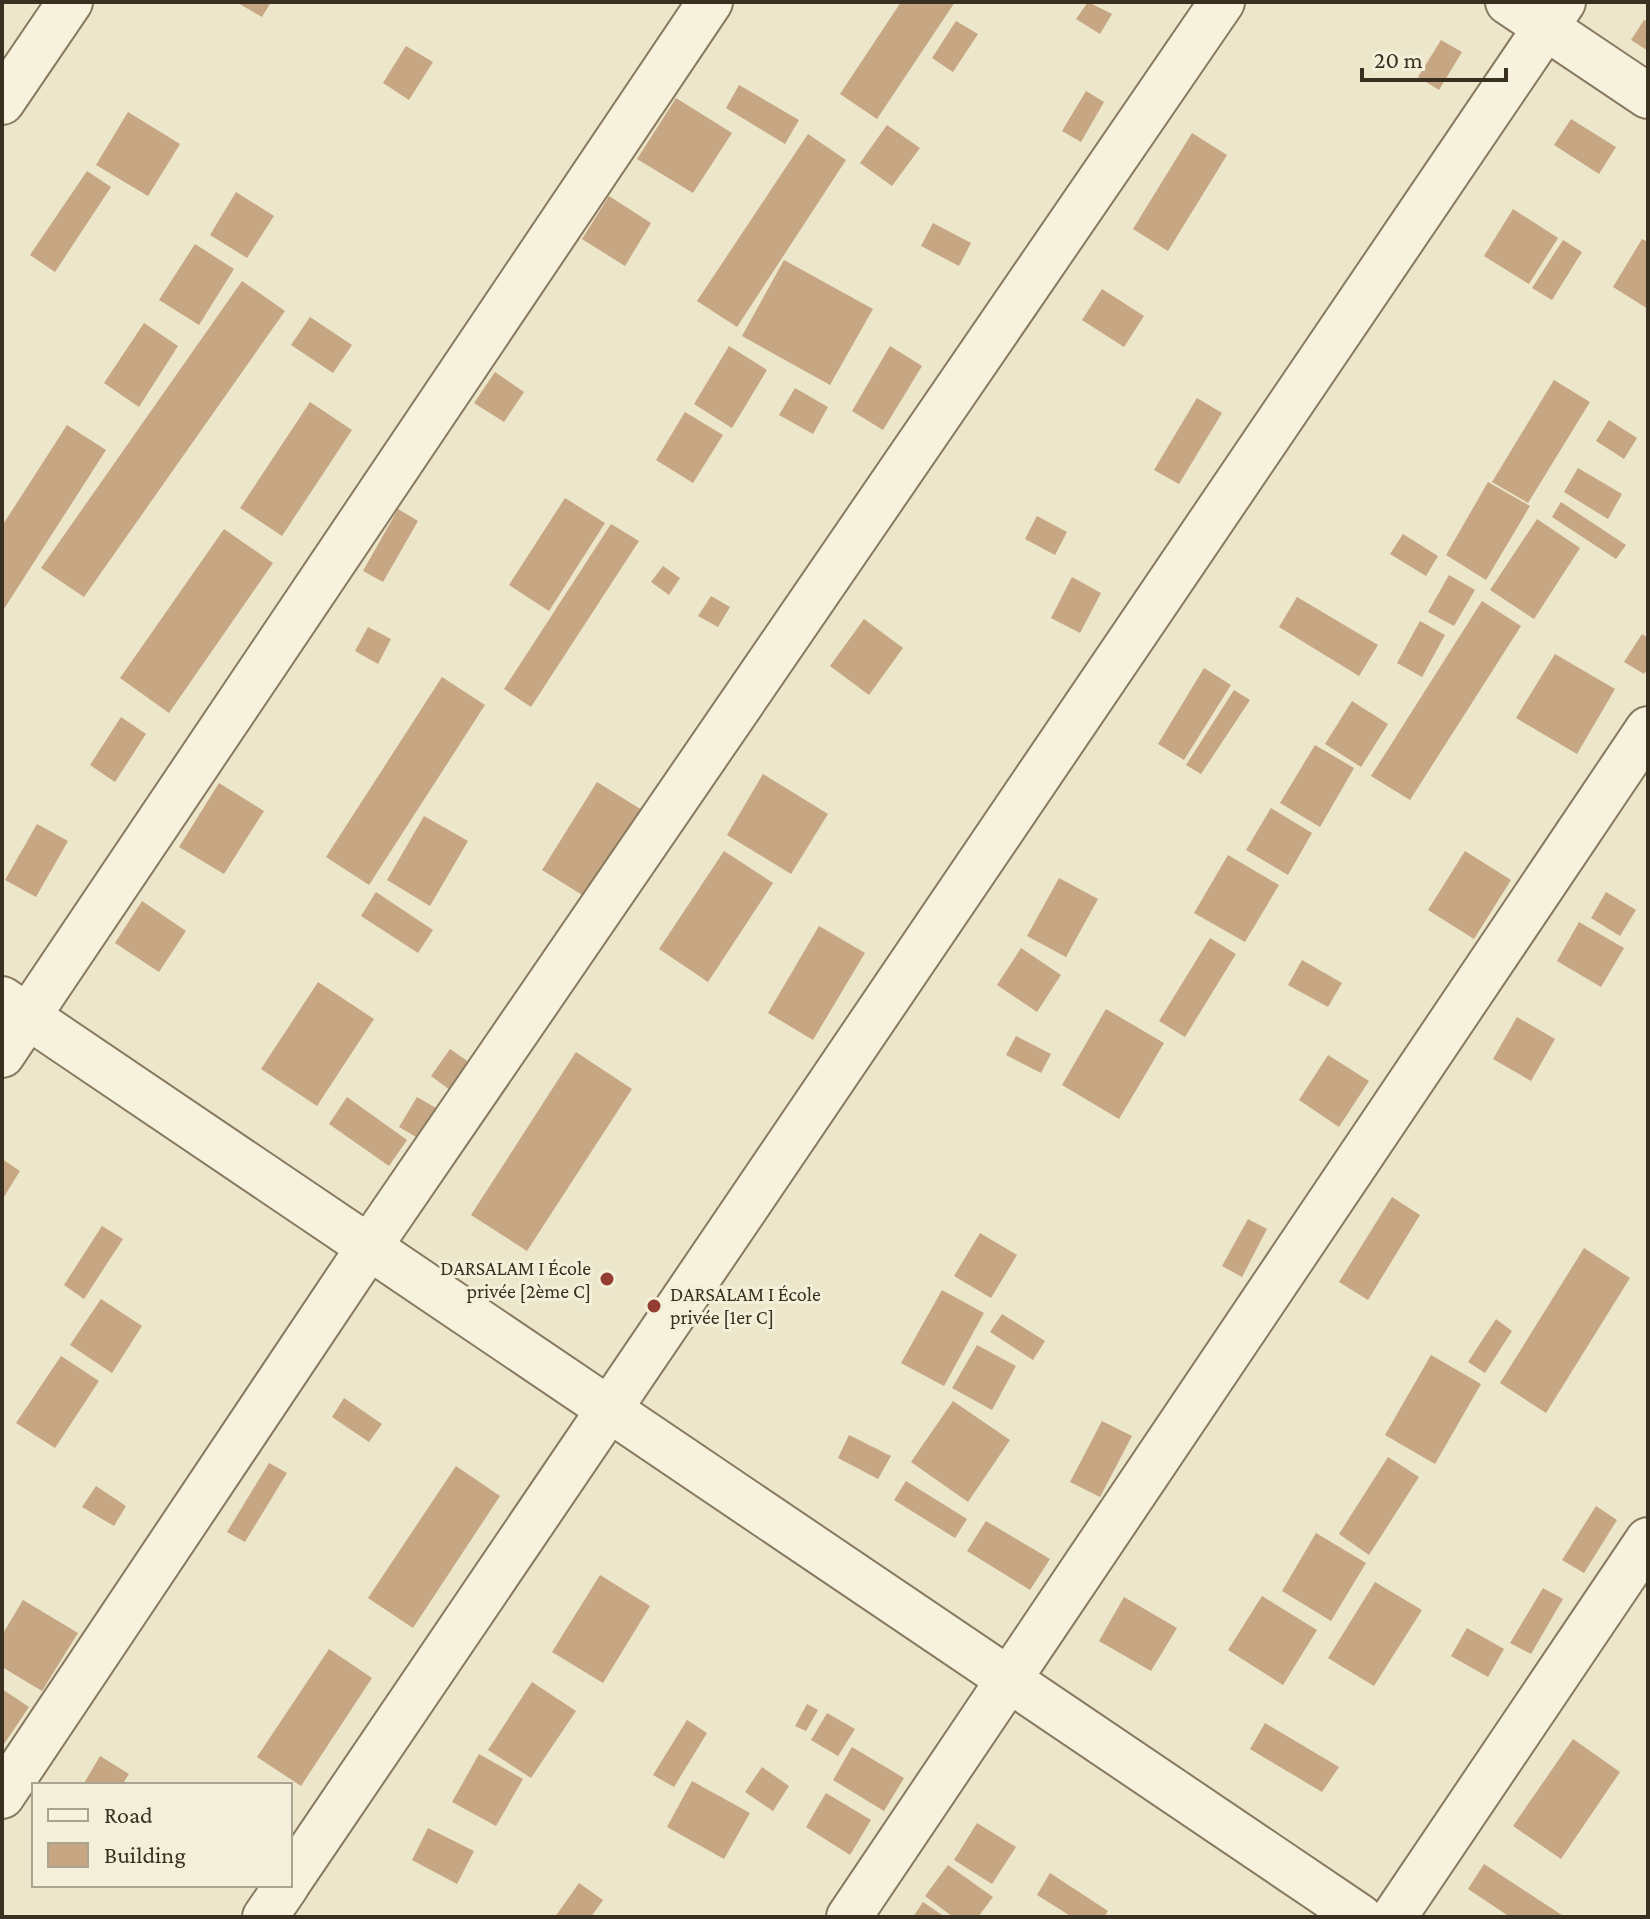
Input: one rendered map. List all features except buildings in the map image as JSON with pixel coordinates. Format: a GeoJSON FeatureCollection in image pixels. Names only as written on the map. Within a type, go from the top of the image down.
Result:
{"type":"FeatureCollection","features":[{"type":"Feature","properties":{"kind":"street"},"geometry":{"type":"LineString","coordinates":[[2,102],[70,2]]}},
{"type":"Feature","properties":{"kind":"street"},"geometry":{"type":"LineString","coordinates":[[2,1055],[15,1007],[710,2]]}},
{"type":"Feature","properties":{"kind":"street"},"geometry":{"type":"LineString","coordinates":[[2,1796],[369,1247],[1222,2]]}},
{"type":"Feature","properties":{"kind":"street"},"geometry":{"type":"LineString","coordinates":[[1508,2],[1554,15],[1648,96]]}},
{"type":"Feature","properties":{"kind":"street"},"geometry":{"type":"LineString","coordinates":[[292,1877],[1554,15]]}},
{"type":"Feature","properties":{"kind":"street"},"geometry":{"type":"LineString","coordinates":[[849,1917],[1648,729]]}},
{"type":"Feature","properties":{"kind":"street"},"geometry":{"type":"LineString","coordinates":[[15,1007],[1360,1917]]}},
{"type":"Feature","properties":{"kind":"street"},"geometry":{"type":"LineString","coordinates":[[1394,1917],[1648,1540]]}},
{"type":"Feature","properties":{"kind":"street"},"geometry":{"type":"LineString","coordinates":[[265,1917],[285,1887]]}},
{"type":"Feature","properties":{"kind":"place","name":"DARSALAM I École privée [2ème C]"},"geometry":{"type":"Point","coordinates":[607,1279]}},
{"type":"Feature","properties":{"kind":"place","name":"DARSALAM I École privée [1er C]"},"geometry":{"type":"Point","coordinates":[654,1306]}}]}
